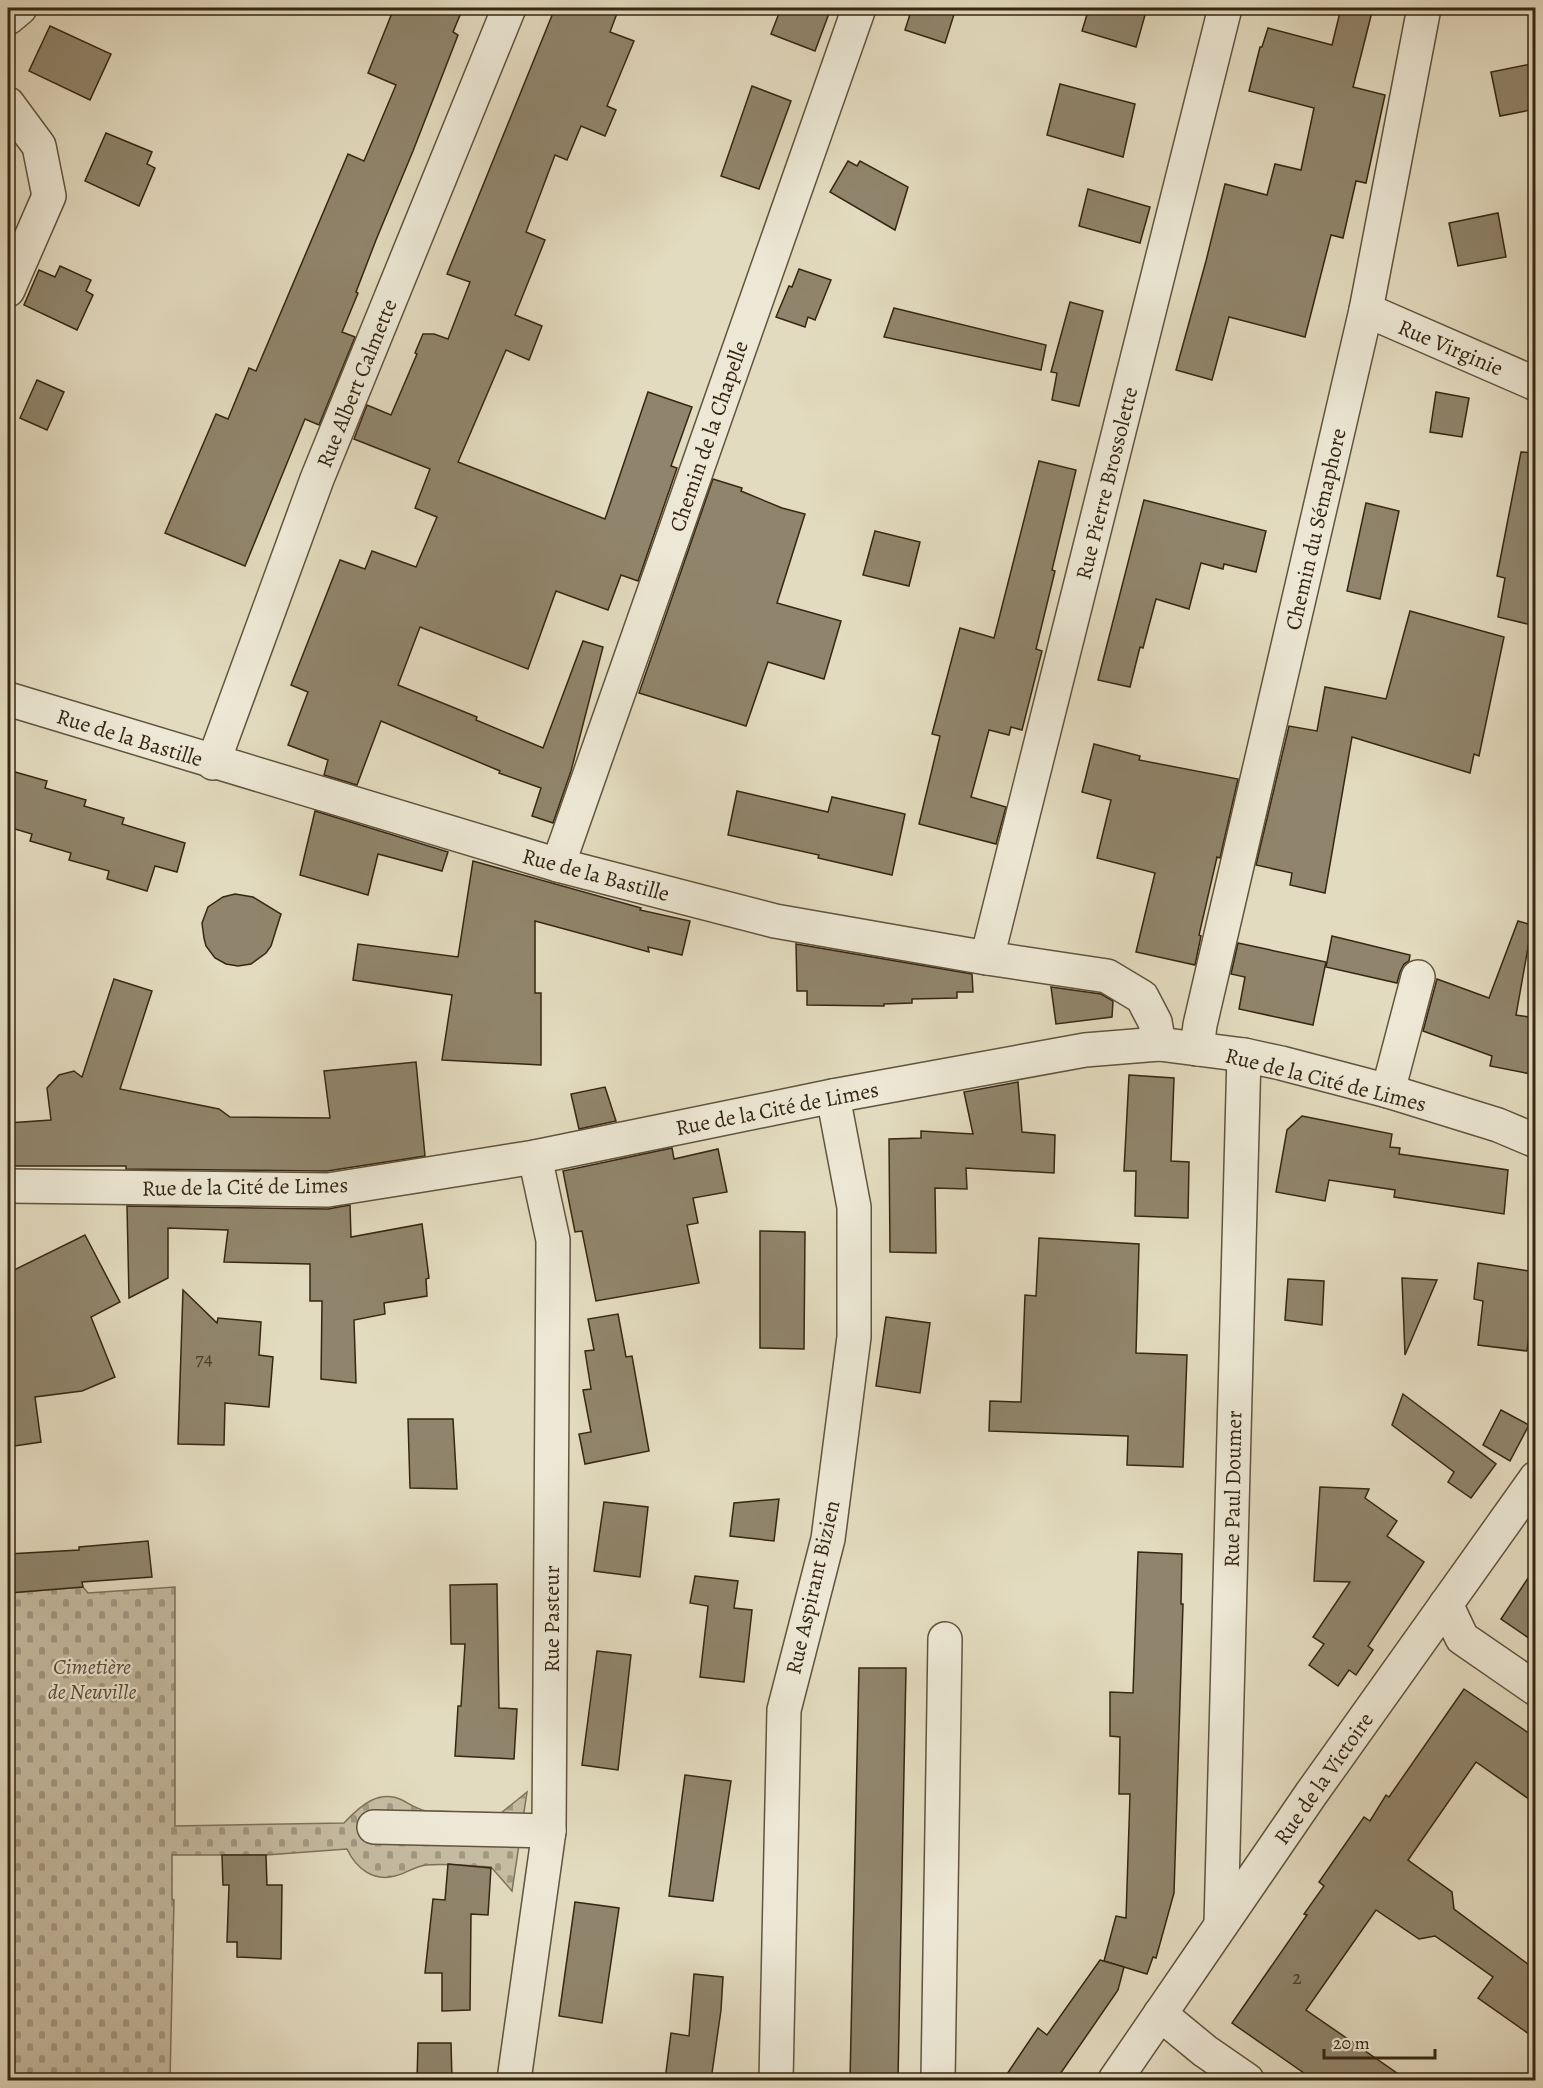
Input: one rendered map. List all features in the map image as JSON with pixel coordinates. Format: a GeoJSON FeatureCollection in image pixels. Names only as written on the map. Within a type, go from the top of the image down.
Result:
{"type":"FeatureCollection","features":[{"type":"Feature","properties":{"kind":"street"},"geometry":{"type":"LineString","coordinates":[[8,18],[20,8]]}},
{"type":"Feature","properties":{"kind":"street","name":"Rue Albert Calmette"},"geometry":{"type":"LineString","coordinates":[[213,763],[317,479],[509,8]]}},
{"type":"Feature","properties":{"kind":"street","name":"Chemin de la Chapelle"},"geometry":{"type":"LineString","coordinates":[[558,865],[859,8]]}},
{"type":"Feature","properties":{"kind":"street","name":"Rue Pierre Brossolette"},"geometry":{"type":"LineString","coordinates":[[987,958],[1225,8]]}},
{"type":"Feature","properties":{"kind":"street","name":"Chemin du Sémaphore"},"geometry":{"type":"LineString","coordinates":[[1197,1049],[1200,1025],[1366,310],[1424,8]]}},
{"type":"Feature","properties":{"kind":"street"},"geometry":{"type":"LineString","coordinates":[[8,104],[39,146],[49,196],[8,290]]}},
{"type":"Feature","properties":{"kind":"street","name":"Rue Virginie"},"geometry":{"type":"LineString","coordinates":[[1366,310],[1536,384]]}},
{"type":"Feature","properties":{"kind":"street","name":"Rue de la Bastille"},"geometry":{"type":"LineString","coordinates":[[8,699],[213,763],[558,865],[776,921],[987,958],[1107,976],[1142,997],[1155,1022],[1159,1044]]}},
{"type":"Feature","properties":{"kind":"street"},"geometry":{"type":"LineString","coordinates":[[1388,1091],[1418,977]]}},
{"type":"Feature","properties":{"kind":"street","name":"Rue de la Cité de Limes"},"geometry":{"type":"LineString","coordinates":[[8,1186],[328,1190],[535,1156],[833,1096],[1085,1050],[1159,1044],[1244,1055],[1388,1091],[1498,1125],[1536,1141]]}},
{"type":"Feature","properties":{"kind":"street","name":"Rue Paul Doumer"},"geometry":{"type":"LineString","coordinates":[[1221,1924],[1244,1055]]}},
{"type":"Feature","properties":{"kind":"street","name":"Rue Aspirant Bizien"},"geometry":{"type":"LineString","coordinates":[[776,2080],[784,1710],[828,1539],[854,1337],[854,1207],[833,1096]]}},
{"type":"Feature","properties":{"kind":"street","name":"Rue Pasteur"},"geometry":{"type":"LineString","coordinates":[[514,2080],[549,1831],[553,1240],[535,1156]]}},
{"type":"Feature","properties":{"kind":"street","name":"Rue de la Victoire"},"geometry":{"type":"LineString","coordinates":[[1115,2080],[1221,1924],[1536,1478]]}},
{"type":"Feature","properties":{"kind":"street"},"geometry":{"type":"LineString","coordinates":[[1446,1604],[1462,1638],[1536,1689]]}},
{"type":"Feature","properties":{"kind":"street"},"geometry":{"type":"LineString","coordinates":[[938,2080],[945,1639]]}},
{"type":"Feature","properties":{"kind":"street"},"geometry":{"type":"LineString","coordinates":[[374,1827],[549,1831]]}},
{"type":"Feature","properties":{"kind":"street"},"geometry":{"type":"LineString","coordinates":[[1160,2014],[1205,2052],[1247,2080]]}},
{"type":"Feature","properties":{"kind":"green space","name":"Cimetière de Neuville"},"geometry":{"type":"Polygon","coordinates":[[[83,1587],[88,1593],[175,1587],[175,1826],[344,1823],[363,1805],[386,1797],[404,1801],[426,1811],[501,1813],[527,1792],[512,1891],[491,1867],[426,1865],[395,1876],[379,1877],[360,1867],[347,1849],[266,1855],[172,1855],[172,1899],[174,1900],[170,2080],[8,2080],[8,1593],[83,1587]]]}},
{"type":"Feature","properties":{"kind":"building"},"geometry":{"type":"Polygon","coordinates":[[[394,8],[463,8],[453,32],[458,35],[376,240],[342,332],[355,337],[319,425],[305,419],[245,566],[165,533],[216,414],[228,419],[249,368],[256,371],[348,154],[364,161],[396,85],[368,73],[394,8]]]}},
{"type":"Feature","properties":{"kind":"building"},"geometry":{"type":"Polygon","coordinates":[[[555,8],[619,8],[610,32],[634,41],[607,106],[616,110],[605,136],[581,126],[567,160],[555,155],[526,232],[545,240],[515,315],[542,326],[529,360],[506,350],[458,462],[605,519],[648,392],[692,407],[671,466],[677,468],[638,581],[621,575],[608,610],[556,591],[528,669],[420,627],[398,685],[477,717],[476,720],[543,748],[583,641],[603,647],[571,771],[553,823],[532,816],[541,788],[499,773],[500,771],[381,721],[357,785],[324,775],[328,760],[288,745],[308,692],[291,685],[340,560],[365,569],[372,551],[416,567],[437,517],[415,508],[430,469],[354,439],[367,405],[391,415],[423,334],[434,334],[448,339],[470,282],[447,274],[555,8]]]}},
{"type":"Feature","properties":{"kind":"building"},"geometry":{"type":"Polygon","coordinates":[[[781,8],[831,8],[815,51],[771,34],[781,8]]]}},
{"type":"Feature","properties":{"kind":"building"},"geometry":{"type":"Polygon","coordinates":[[[912,8],[956,8],[945,43],[905,30],[912,8]]]}},
{"type":"Feature","properties":{"kind":"building"},"geometry":{"type":"Polygon","coordinates":[[[1089,8],[1147,8],[1136,47],[1082,31],[1089,8]]]}},
{"type":"Feature","properties":{"kind":"building"},"geometry":{"type":"Polygon","coordinates":[[[1341,8],[1373,8],[1353,87],[1385,95],[1366,183],[1356,181],[1343,238],[1331,235],[1305,337],[1229,317],[1212,380],[1176,370],[1225,184],[1267,195],[1275,164],[1301,170],[1314,108],[1249,91],[1260,47],[1262,47],[1268,28],[1332,45],[1341,8]]]}},
{"type":"Feature","properties":{"kind":"building"},"geometry":{"type":"Polygon","coordinates":[[[50,26],[111,54],[90,100],[29,71],[50,26]]]}},
{"type":"Feature","properties":{"kind":"building"},"geometry":{"type":"Polygon","coordinates":[[[1536,63],[1536,109],[1500,116],[1491,72],[1536,63]]]}},
{"type":"Feature","properties":{"kind":"building"},"geometry":{"type":"Polygon","coordinates":[[[1060,84],[1135,104],[1123,157],[1047,135],[1060,84]]]}},
{"type":"Feature","properties":{"kind":"building"},"geometry":{"type":"Polygon","coordinates":[[[752,86],[791,101],[759,189],[721,176],[752,86]]]}},
{"type":"Feature","properties":{"kind":"building"},"geometry":{"type":"Polygon","coordinates":[[[106,133],[152,152],[147,164],[155,168],[139,206],[85,181],[106,133]]]}},
{"type":"Feature","properties":{"kind":"building"},"geometry":{"type":"Polygon","coordinates":[[[848,161],[857,166],[860,161],[908,187],[895,230],[830,192],[848,161]]]}},
{"type":"Feature","properties":{"kind":"building"},"geometry":{"type":"Polygon","coordinates":[[[1088,189],[1150,207],[1140,243],[1079,226],[1088,189]]]}},
{"type":"Feature","properties":{"kind":"building"},"geometry":{"type":"Polygon","coordinates":[[[1498,213],[1506,257],[1458,266],[1449,223],[1498,213]]]}},
{"type":"Feature","properties":{"kind":"building"},"geometry":{"type":"Polygon","coordinates":[[[60,266],[91,280],[86,291],[93,295],[77,330],[24,305],[39,270],[55,277],[60,266]]]}},
{"type":"Feature","properties":{"kind":"building"},"geometry":{"type":"Polygon","coordinates":[[[799,269],[831,280],[815,320],[808,317],[805,327],[776,317],[799,269]]]}},
{"type":"Feature","properties":{"kind":"building"},"geometry":{"type":"Polygon","coordinates":[[[1070,302],[1103,311],[1079,406],[1052,400],[1057,373],[1051,372],[1070,302]]]}},
{"type":"Feature","properties":{"kind":"building"},"geometry":{"type":"Polygon","coordinates":[[[894,308],[1046,345],[1041,370],[884,337],[894,308]]]}},
{"type":"Feature","properties":{"kind":"building"},"geometry":{"type":"Polygon","coordinates":[[[37,380],[64,392],[47,430],[20,418],[37,380]]]}},
{"type":"Feature","properties":{"kind":"building"},"geometry":{"type":"Polygon","coordinates":[[[1436,392],[1469,398],[1462,437],[1430,432],[1436,392]]]}},
{"type":"Feature","properties":{"kind":"building"},"geometry":{"type":"Polygon","coordinates":[[[1521,452],[1536,453],[1536,626],[1498,617],[1505,578],[1497,576],[1521,452]]]}},
{"type":"Feature","properties":{"kind":"building"},"geometry":{"type":"Polygon","coordinates":[[[1039,461],[1076,470],[1036,649],[1042,651],[1022,730],[1011,727],[1009,735],[989,730],[971,797],[1006,807],[996,844],[919,824],[940,736],[932,734],[960,628],[994,638],[1039,461]]]}},
{"type":"Feature","properties":{"kind":"building"},"geometry":{"type":"Polygon","coordinates":[[[713,479],[742,488],[741,491],[782,508],[805,514],[777,603],[841,621],[824,679],[768,662],[746,726],[639,693],[713,479]]]}},
{"type":"Feature","properties":{"kind":"building"},"geometry":{"type":"Polygon","coordinates":[[[1144,500],[1266,531],[1256,572],[1224,564],[1223,569],[1201,563],[1189,609],[1156,599],[1130,687],[1098,680],[1144,500]]]}},
{"type":"Feature","properties":{"kind":"building"},"geometry":{"type":"Polygon","coordinates":[[[1366,503],[1399,511],[1380,599],[1347,591],[1366,503]]]}},
{"type":"Feature","properties":{"kind":"building"},"geometry":{"type":"Polygon","coordinates":[[[875,531],[920,542],[909,586],[863,575],[875,531]]]}},
{"type":"Feature","properties":{"kind":"building"},"geometry":{"type":"Polygon","coordinates":[[[1410,611],[1504,637],[1479,756],[1474,754],[1470,773],[1352,737],[1325,893],[1290,885],[1292,873],[1256,865],[1289,726],[1317,731],[1325,687],[1386,699],[1410,611]]]}},
{"type":"Feature","properties":{"kind":"building"},"geometry":{"type":"Polygon","coordinates":[[[1094,744],[1140,756],[1139,760],[1238,779],[1220,858],[1217,857],[1199,935],[1201,936],[1195,965],[1136,952],[1155,873],[1097,858],[1111,800],[1082,792],[1094,744]]]}},
{"type":"Feature","properties":{"kind":"building"},"geometry":{"type":"Polygon","coordinates":[[[8,770],[47,781],[45,788],[86,800],[84,806],[124,818],[122,824],[185,843],[177,872],[155,866],[147,891],[107,879],[109,871],[69,860],[71,853],[30,841],[32,834],[8,827],[8,770]]]}},
{"type":"Feature","properties":{"kind":"building"},"geometry":{"type":"Polygon","coordinates":[[[737,791],[828,812],[832,797],[905,814],[892,875],[818,858],[819,855],[728,835],[737,791]]]}},
{"type":"Feature","properties":{"kind":"building"},"geometry":{"type":"Polygon","coordinates":[[[315,811],[448,852],[442,871],[378,854],[368,895],[300,875],[315,811]]]}},
{"type":"Feature","properties":{"kind":"building"},"geometry":{"type":"Polygon","coordinates":[[[473,861],[641,908],[640,910],[690,921],[682,955],[648,947],[649,952],[535,921],[535,993],[541,993],[541,1065],[442,1060],[452,995],[353,980],[358,944],[458,957],[473,861]]]}},
{"type":"Feature","properties":{"kind":"building"},"geometry":{"type":"Polygon","coordinates":[[[235,894],[253,897],[281,914],[271,946],[266,953],[251,964],[238,966],[226,964],[215,958],[206,946],[202,923],[208,907],[223,897],[235,894]]]}},
{"type":"Feature","properties":{"kind":"building"},"geometry":{"type":"Polygon","coordinates":[[[1518,921],[1532,925],[1516,1015],[1536,1018],[1536,1075],[1490,1066],[1492,1056],[1423,1031],[1437,979],[1489,998],[1518,921]]]}},
{"type":"Feature","properties":{"kind":"building"},"geometry":{"type":"Polygon","coordinates":[[[1332,936],[1410,955],[1409,961],[1404,964],[1397,983],[1326,967],[1332,936]]]}},
{"type":"Feature","properties":{"kind":"building"},"geometry":{"type":"Polygon","coordinates":[[[1238,943],[1326,962],[1313,1025],[1239,1009],[1245,977],[1231,974],[1238,943]]]}},
{"type":"Feature","properties":{"kind":"building"},"geometry":{"type":"Polygon","coordinates":[[[796,944],[972,974],[973,992],[957,992],[957,998],[912,999],[912,1003],[884,1004],[884,1006],[807,1005],[807,991],[797,991],[796,944]]]}},
{"type":"Feature","properties":{"kind":"building"},"geometry":{"type":"Polygon","coordinates":[[[114,979],[152,991],[120,1089],[219,1109],[230,1117],[330,1118],[324,1071],[416,1062],[425,1156],[327,1171],[126,1169],[126,1166],[8,1166],[8,1123],[51,1120],[47,1088],[59,1075],[74,1071],[82,1077],[114,979]]]}},
{"type":"Feature","properties":{"kind":"building"},"geometry":{"type":"Polygon","coordinates":[[[1051,987],[1101,994],[1113,1001],[1112,1017],[1056,1024],[1051,987]]]}},
{"type":"Feature","properties":{"kind":"building"},"geometry":{"type":"Polygon","coordinates":[[[1129,1075],[1174,1078],[1171,1161],[1189,1162],[1188,1218],[1135,1216],[1136,1171],[1124,1171],[1129,1075]]]}},
{"type":"Feature","properties":{"kind":"building"},"geometry":{"type":"Polygon","coordinates":[[[1018,1082],[1022,1132],[1055,1135],[1054,1173],[966,1168],[967,1189],[935,1188],[936,1253],[890,1252],[889,1139],[921,1138],[921,1131],[973,1134],[964,1092],[1018,1082]]]}},
{"type":"Feature","properties":{"kind":"building"},"geometry":{"type":"Polygon","coordinates":[[[605,1087],[616,1121],[579,1129],[571,1094],[605,1087]]]}},
{"type":"Feature","properties":{"kind":"building"},"geometry":{"type":"Polygon","coordinates":[[[1302,1116],[1392,1134],[1390,1147],[1400,1148],[1399,1154],[1508,1170],[1504,1214],[1394,1197],[1395,1190],[1329,1180],[1325,1201],[1276,1192],[1287,1130],[1302,1116]]]}},
{"type":"Feature","properties":{"kind":"building"},"geometry":{"type":"Polygon","coordinates":[[[672,1148],[674,1159],[718,1149],[727,1192],[693,1198],[698,1223],[687,1225],[699,1283],[596,1301],[582,1231],[575,1232],[563,1171],[672,1148]]]}},
{"type":"Feature","properties":{"kind":"building"},"geometry":{"type":"Polygon","coordinates":[[[350,1205],[351,1237],[422,1224],[429,1278],[426,1279],[427,1296],[384,1303],[385,1314],[354,1320],[356,1383],[321,1379],[322,1301],[310,1301],[310,1264],[224,1262],[228,1230],[168,1228],[168,1278],[129,1298],[127,1206],[328,1209],[350,1205]]]}},
{"type":"Feature","properties":{"kind":"building"},"geometry":{"type":"Polygon","coordinates":[[[760,1231],[805,1232],[804,1349],[760,1348],[760,1231]]]}},
{"type":"Feature","properties":{"kind":"building"},"geometry":{"type":"Polygon","coordinates":[[[85,1235],[120,1302],[91,1317],[115,1377],[82,1391],[35,1397],[41,1442],[8,1447],[8,1273],[85,1235]]]}},
{"type":"Feature","properties":{"kind":"building"},"geometry":{"type":"Polygon","coordinates":[[[1039,1238],[1139,1244],[1136,1353],[1187,1355],[1183,1467],[1127,1465],[1128,1436],[989,1431],[990,1401],[1021,1402],[1025,1295],[1036,1296],[1039,1238]]]}},
{"type":"Feature","properties":{"kind":"building"},"geometry":{"type":"Polygon","coordinates":[[[1478,1263],[1536,1272],[1536,1308],[1532,1307],[1527,1351],[1478,1345],[1483,1301],[1474,1299],[1478,1263]]]}},
{"type":"Feature","properties":{"kind":"building"},"geometry":{"type":"Polygon","coordinates":[[[1402,1278],[1437,1280],[1405,1355],[1402,1278]]]}},
{"type":"Feature","properties":{"kind":"building"},"geometry":{"type":"Polygon","coordinates":[[[1288,1279],[1324,1281],[1322,1325],[1285,1320],[1288,1279]]]}},
{"type":"Feature","properties":{"kind":"building"},"geometry":{"type":"Polygon","coordinates":[[[183,1290],[217,1323],[218,1318],[261,1322],[259,1355],[273,1357],[269,1407],[225,1403],[224,1445],[178,1444],[183,1290]]]}},
{"type":"Feature","properties":{"kind":"building"},"geometry":{"type":"Polygon","coordinates":[[[618,1314],[626,1357],[632,1356],[649,1451],[585,1464],[579,1434],[591,1432],[583,1390],[591,1389],[585,1351],[594,1350],[588,1319],[618,1314]]]}},
{"type":"Feature","properties":{"kind":"building"},"geometry":{"type":"Polygon","coordinates":[[[886,1317],[930,1323],[920,1393],[876,1386],[886,1317]]]}},
{"type":"Feature","properties":{"kind":"building"},"geometry":{"type":"Polygon","coordinates":[[[1403,1394],[1496,1464],[1471,1498],[1448,1482],[1454,1472],[1392,1425],[1403,1394]]]}},
{"type":"Feature","properties":{"kind":"building"},"geometry":{"type":"Polygon","coordinates":[[[1501,1410],[1529,1425],[1510,1461],[1483,1445],[1501,1410]]]}},
{"type":"Feature","properties":{"kind":"building"},"geometry":{"type":"Polygon","coordinates":[[[408,1419],[453,1419],[457,1489],[410,1488],[408,1419]]]}},
{"type":"Feature","properties":{"kind":"building"},"geometry":{"type":"Polygon","coordinates":[[[1320,1487],[1369,1489],[1365,1498],[1397,1521],[1387,1536],[1424,1562],[1368,1646],[1373,1650],[1356,1675],[1349,1670],[1338,1686],[1309,1665],[1324,1644],[1313,1637],[1350,1582],[1314,1581],[1320,1487]]]}},
{"type":"Feature","properties":{"kind":"building"},"geometry":{"type":"Polygon","coordinates":[[[779,1499],[774,1541],[730,1536],[734,1503],[779,1499]]]}},
{"type":"Feature","properties":{"kind":"building"},"geometry":{"type":"Polygon","coordinates":[[[604,1502],[648,1507],[640,1577],[594,1571],[604,1502]]]}},
{"type":"Feature","properties":{"kind":"building"},"geometry":{"type":"Polygon","coordinates":[[[148,1541],[152,1577],[82,1582],[83,1587],[9,1593],[8,1554],[79,1550],[79,1547],[148,1541]]]}},
{"type":"Feature","properties":{"kind":"building"},"geometry":{"type":"Polygon","coordinates":[[[1138,1552],[1182,1554],[1181,1604],[1183,1604],[1174,1893],[1156,1958],[1153,1957],[1147,1974],[1104,1961],[1116,1916],[1126,1918],[1130,1794],[1119,1794],[1120,1737],[1110,1736],[1110,1692],[1133,1693],[1138,1552]]]}},
{"type":"Feature","properties":{"kind":"building"},"geometry":{"type":"Polygon","coordinates":[[[1536,1566],[1536,1643],[1501,1619],[1536,1566]]]}},
{"type":"Feature","properties":{"kind":"building"},"geometry":{"type":"Polygon","coordinates":[[[695,1576],[738,1581],[734,1608],[752,1610],[744,1682],[700,1677],[708,1606],[690,1603],[695,1576]]]}},
{"type":"Feature","properties":{"kind":"building"},"geometry":{"type":"Polygon","coordinates":[[[497,1584],[499,1708],[517,1709],[514,1759],[455,1756],[465,1644],[451,1644],[450,1585],[497,1584]]]}},
{"type":"Feature","properties":{"kind":"building"},"geometry":{"type":"Polygon","coordinates":[[[597,1651],[631,1655],[618,1770],[582,1765],[597,1651]]]}},
{"type":"Feature","properties":{"kind":"building"},"geometry":{"type":"Polygon","coordinates":[[[859,1668],[906,1668],[898,2080],[850,2080],[859,1668]]]}},
{"type":"Feature","properties":{"kind":"building"},"geometry":{"type":"Polygon","coordinates":[[[1464,1689],[1536,1738],[1536,1804],[1476,1762],[1408,1860],[1452,1892],[1454,1909],[1536,1970],[1536,2039],[1478,1998],[1493,1977],[1435,1936],[1419,1939],[1376,1910],[1306,2010],[1407,2080],[1314,2080],[1232,2023],[1307,1915],[1304,1914],[1324,1886],[1319,1882],[1364,1817],[1370,1821],[1386,1795],[1389,1797],[1464,1689]]]}},
{"type":"Feature","properties":{"kind":"building"},"geometry":{"type":"Polygon","coordinates":[[[685,1775],[731,1781],[713,1901],[669,1896],[685,1775]]]}},
{"type":"Feature","properties":{"kind":"building"},"geometry":{"type":"Polygon","coordinates":[[[222,1855],[266,1855],[267,1885],[282,1885],[281,1959],[237,1957],[237,1942],[227,1942],[229,1885],[223,1885],[222,1855]]]}},
{"type":"Feature","properties":{"kind":"building"},"geometry":{"type":"Polygon","coordinates":[[[448,1864],[491,1868],[488,1915],[471,1914],[470,2010],[442,2011],[442,1973],[425,1973],[433,1899],[445,1900],[448,1864]]]}},
{"type":"Feature","properties":{"kind":"building"},"geometry":{"type":"Polygon","coordinates":[[[575,1902],[619,1908],[602,2023],[559,2016],[575,1902]]]}},
{"type":"Feature","properties":{"kind":"building"},"geometry":{"type":"Polygon","coordinates":[[[1100,1960],[1124,1967],[1118,1990],[1056,2080],[1003,2080],[1038,2028],[1047,2035],[1100,1960]]]}},
{"type":"Feature","properties":{"kind":"building"},"geometry":{"type":"Polygon","coordinates":[[[694,1974],[723,1977],[721,2010],[711,2080],[665,2080],[671,2033],[689,2036],[694,1974]]]}},
{"type":"Feature","properties":{"kind":"building"},"geometry":{"type":"Polygon","coordinates":[[[418,2043],[451,2043],[452,2080],[417,2080],[418,2043]]]}}]}
